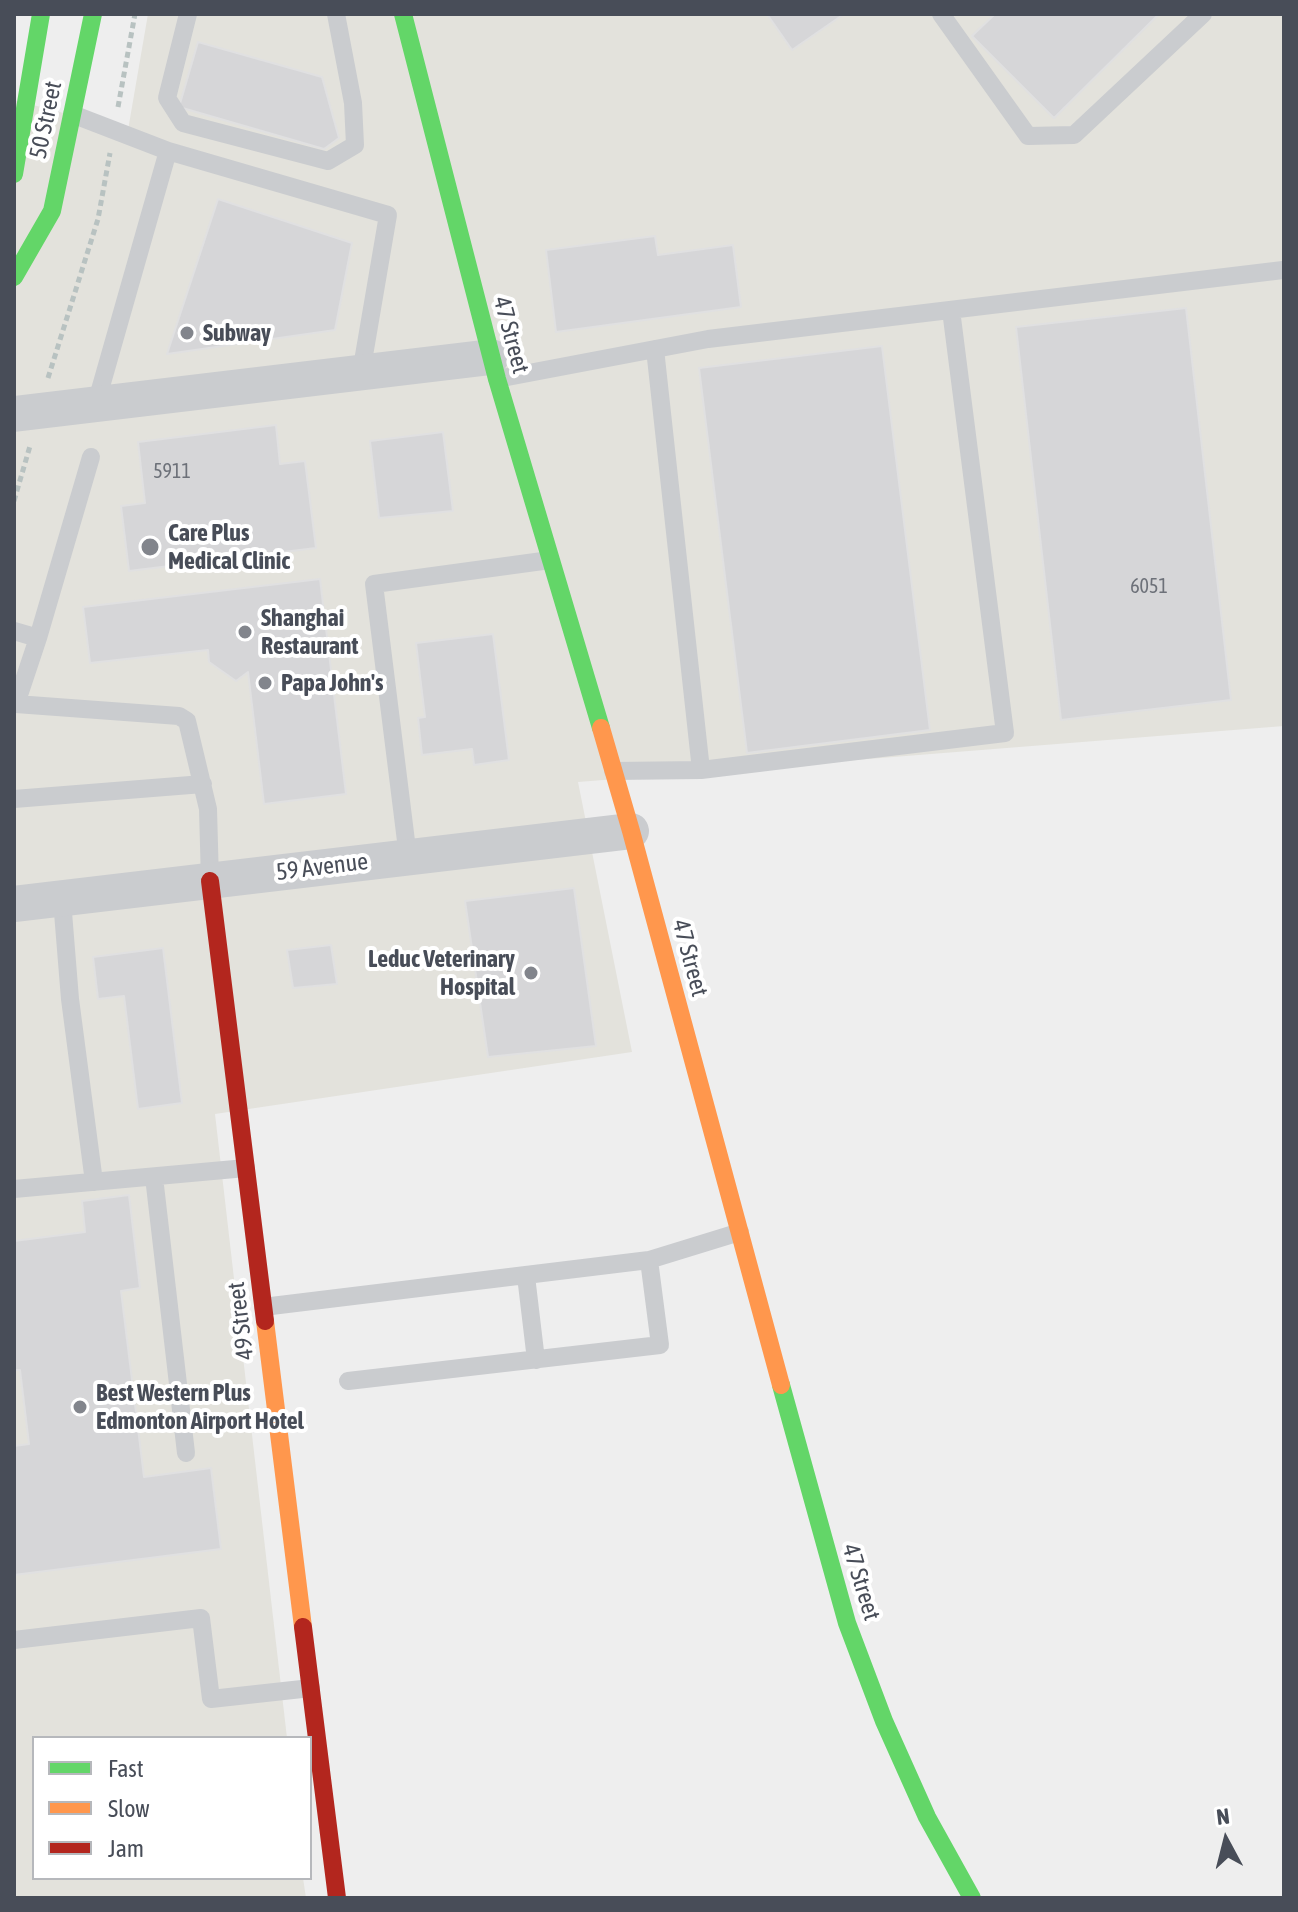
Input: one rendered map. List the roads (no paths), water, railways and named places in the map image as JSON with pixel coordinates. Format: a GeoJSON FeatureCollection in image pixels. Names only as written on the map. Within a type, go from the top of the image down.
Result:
{"type":"FeatureCollection","features":[{"type":"Feature","properties":{"kind":"street","name":"50 Street"},"geometry":{"type":"LineString","coordinates":[[14,174],[24,55],[41,14]]}},
{"type":"Feature","properties":{"kind":"street","name":"50 Street"},"geometry":{"type":"LineString","coordinates":[[14,276],[52,211],[93,14]]}},
{"type":"Feature","properties":{"kind":"street","name":"47 Street"},"geometry":{"type":"LineString","coordinates":[[403,14],[494,368],[631,831],[847,1623],[884,1721],[927,1817],[972,1898]]}},
{"type":"Feature","properties":{"kind":"street","name":"50 Street"},"geometry":{"type":"LineString","coordinates":[[14,259],[14,276]]}},
{"type":"Feature","properties":{"kind":"street"},"geometry":{"type":"LineString","coordinates":[[27,413],[361,373],[494,368]]}},
{"type":"Feature","properties":{"kind":"street","name":"59 Avenue"},"geometry":{"type":"LineString","coordinates":[[14,904],[631,831]]}},
{"type":"Feature","properties":{"kind":"street","name":"49 Street"},"geometry":{"type":"LineString","coordinates":[[210,881],[337,1898]]}},
{"type":"Feature","properties":{"kind":"lane"},"geometry":{"type":"LineString","coordinates":[[188,14],[167,98],[183,123],[328,161],[355,145],[353,103],[336,14]]}},
{"type":"Feature","properties":{"kind":"lane"},"geometry":{"type":"LineString","coordinates":[[941,14],[1028,136],[1074,135],[1203,14]]}},
{"type":"Feature","properties":{"kind":"lane"},"geometry":{"type":"LineString","coordinates":[[72,114],[168,151],[388,215],[361,373]]}},
{"type":"Feature","properties":{"kind":"lane"},"geometry":{"type":"LineString","coordinates":[[96,404],[168,151]]}},
{"type":"Feature","properties":{"kind":"lane"},"geometry":{"type":"LineString","coordinates":[[494,368],[655,349],[708,339],[1283,270]]}},
{"type":"Feature","properties":{"kind":"lane"},"geometry":{"type":"LineString","coordinates":[[613,771],[701,770],[1005,733],[951,310]]}},
{"type":"Feature","properties":{"kind":"lane"},"geometry":{"type":"LineString","coordinates":[[655,349],[701,770]]}},
{"type":"Feature","properties":{"kind":"lane"},"geometry":{"type":"LineString","coordinates":[[91,457],[15,708],[179,716],[187,721],[208,809],[210,881]]}},
{"type":"Feature","properties":{"kind":"lane"},"geometry":{"type":"LineString","coordinates":[[408,857],[374,584],[551,560]]}},
{"type":"Feature","properties":{"kind":"lane"},"geometry":{"type":"LineString","coordinates":[[14,631],[38,638]]}},
{"type":"Feature","properties":{"kind":"lane"},"geometry":{"type":"LineString","coordinates":[[14,799],[203,784]]}},
{"type":"Feature","properties":{"kind":"lane"},"geometry":{"type":"LineString","coordinates":[[62,900],[70,999],[94,1182]]}},
{"type":"Feature","properties":{"kind":"lane"},"geometry":{"type":"LineString","coordinates":[[14,1189],[247,1168]]}},
{"type":"Feature","properties":{"kind":"lane"},"geometry":{"type":"LineString","coordinates":[[154,1177],[186,1453]]}},
{"type":"Feature","properties":{"kind":"lane"},"geometry":{"type":"LineString","coordinates":[[263,1307],[649,1260],[740,1232]]}},
{"type":"Feature","properties":{"kind":"lane"},"geometry":{"type":"LineString","coordinates":[[348,1381],[660,1345],[649,1260]]}},
{"type":"Feature","properties":{"kind":"lane"},"geometry":{"type":"LineString","coordinates":[[526,1276],[536,1360]]}},
{"type":"Feature","properties":{"kind":"lane"},"geometry":{"type":"LineString","coordinates":[[14,1640],[201,1618],[211,1699],[311,1688]]}},
{"type":"Feature","properties":{"kind":"place","name":"Subway"},"geometry":{"type":"Point","coordinates":[187,333]}},
{"type":"Feature","properties":{"kind":"place","name":"Care Plus Medical Clinic"},"geometry":{"type":"Point","coordinates":[150,547]}},
{"type":"Feature","properties":{"kind":"place","name":"Shanghai Restaurant"},"geometry":{"type":"Point","coordinates":[245,632]}},
{"type":"Feature","properties":{"kind":"place","name":"Papa John's"},"geometry":{"type":"Point","coordinates":[265,683]}},
{"type":"Feature","properties":{"kind":"place","name":"Leduc Veterinary Hospital"},"geometry":{"type":"Point","coordinates":[531,973]}},
{"type":"Feature","properties":{"kind":"place","name":"Best Western Plus Edmonton Airport Hotel"},"geometry":{"type":"Point","coordinates":[80,1407]}}]}
